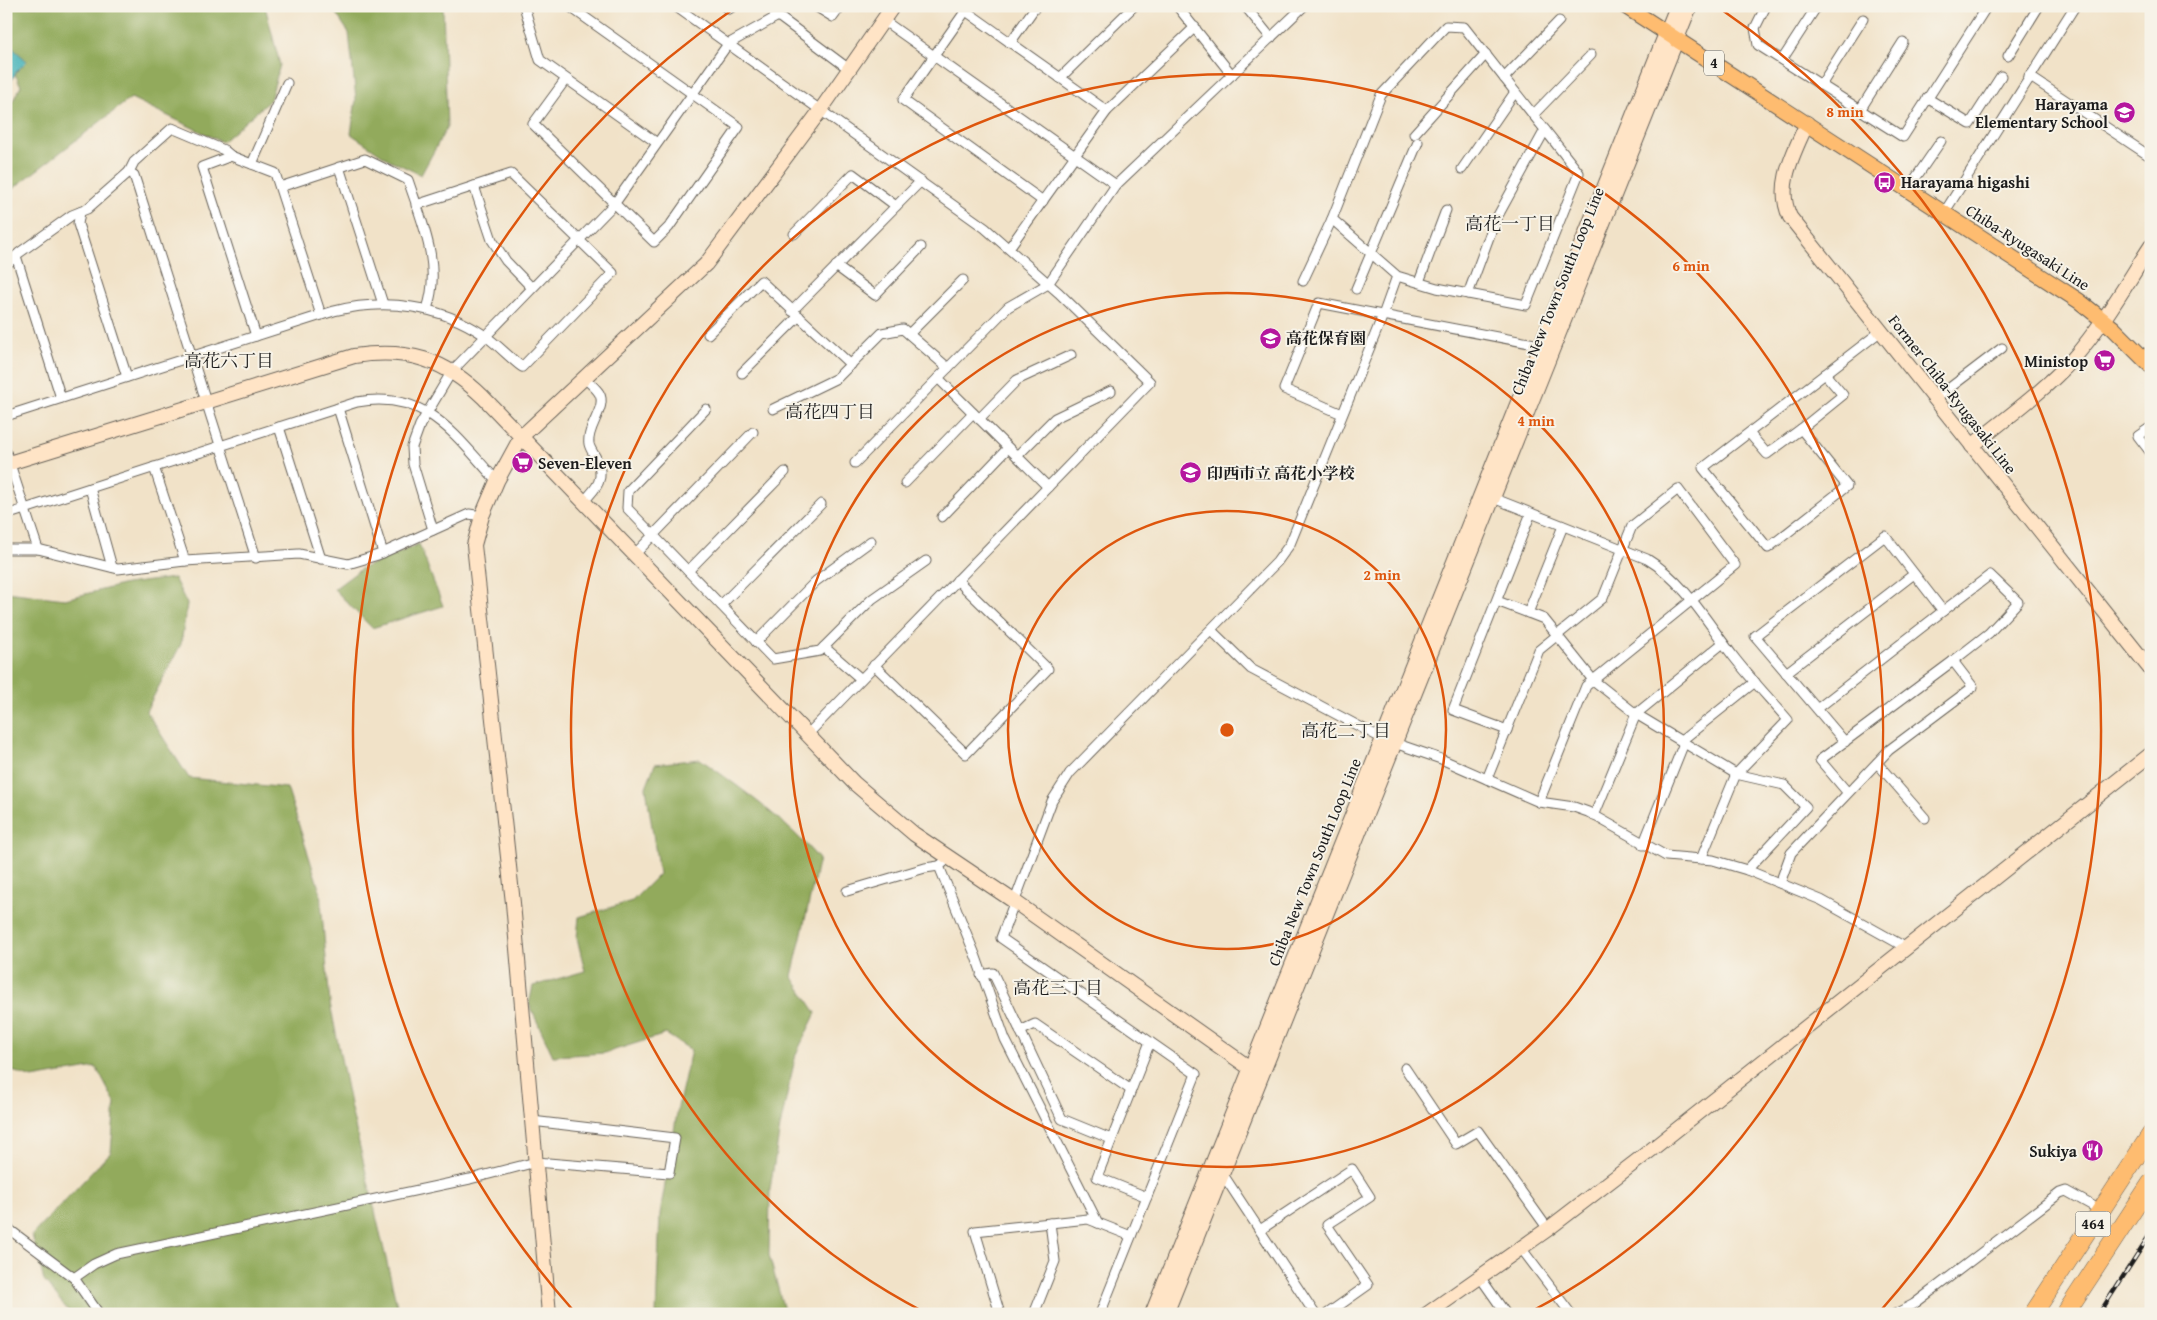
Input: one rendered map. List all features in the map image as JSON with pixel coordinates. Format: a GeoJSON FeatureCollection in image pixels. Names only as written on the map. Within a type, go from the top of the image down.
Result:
{"type":"FeatureCollection","features":[{"type":"Feature","properties":{"kind":"highway","name":"464"},"geometry":{"type":"LineString","coordinates":[[2033,1314],[2151,1134]]}},
{"type":"Feature","properties":{"kind":"highway","name":"464"},"geometry":{"type":"LineString","coordinates":[[2065,1314],[2151,1183]]}},
{"type":"Feature","properties":{"kind":"main road","name":"Chiba-Ryugasaki Line"},"geometry":{"type":"LineString","coordinates":[[1626,6],[1807,122],[2079,301],[2103,319],[2151,366]]}},
{"type":"Feature","properties":{"kind":"street"},"geometry":{"type":"LineString","coordinates":[[524,6],[540,60],[657,143]]}},
{"type":"Feature","properties":{"kind":"street"},"geometry":{"type":"LineString","coordinates":[[566,79],[533,124],[654,242],[669,227],[738,127],[569,6]]}},
{"type":"Feature","properties":{"kind":"street"},"geometry":{"type":"LineString","coordinates":[[675,6],[820,111],[921,180],[1009,248],[1150,382],[807,735]]}},
{"type":"Feature","properties":{"kind":"street"},"geometry":{"type":"LineString","coordinates":[[724,6],[729,9],[734,6]]}},
{"type":"Feature","properties":{"kind":"street"},"geometry":{"type":"LineString","coordinates":[[815,6],[832,17],[841,6]]}},
{"type":"Feature","properties":{"kind":"street"},"geometry":{"type":"LineString","coordinates":[[549,1314],[513,903],[474,545],[482,516],[497,481],[522,437],[706,264],[820,111],[893,6]]}},
{"type":"Feature","properties":{"kind":"street"},"geometry":{"type":"LineString","coordinates":[[1010,43],[1036,6]]}},
{"type":"Feature","properties":{"kind":"street"},"geometry":{"type":"LineString","coordinates":[[1060,78],[1134,6]]}},
{"type":"Feature","properties":{"kind":"street"},"geometry":{"type":"LineString","coordinates":[[1178,6],[1232,75]]}},
{"type":"Feature","properties":{"kind":"street"},"geometry":{"type":"LineString","coordinates":[[1246,6],[1271,38]]}},
{"type":"Feature","properties":{"kind":"street"},"geometry":{"type":"LineString","coordinates":[[854,463],[1008,307],[1048,284],[1116,185],[1304,6]]}},
{"type":"Feature","properties":{"kind":"street","name":"Chiba New Town South Loop Line"},"geometry":{"type":"LineString","coordinates":[[1672,37],[1677,6]]}},
{"type":"Feature","properties":{"kind":"street","name":"Chiba New Town South Loop Line"},"geometry":{"type":"LineString","coordinates":[[1152,1314],[1256,1072],[1672,37],[1690,6]]}},
{"type":"Feature","properties":{"kind":"street"},"geometry":{"type":"LineString","coordinates":[[1766,6],[1756,28],[1758,45],[1903,137],[1987,6]]}},
{"type":"Feature","properties":{"kind":"street"},"geometry":{"type":"LineString","coordinates":[[1782,60],[1817,6]]}},
{"type":"Feature","properties":{"kind":"street"},"geometry":{"type":"LineString","coordinates":[[2008,56],[2039,6]]}},
{"type":"Feature","properties":{"kind":"street"},"geometry":{"type":"LineString","coordinates":[[1944,213],[2074,6]]}},
{"type":"Feature","properties":{"kind":"street"},"geometry":{"type":"LineString","coordinates":[[1043,201],[903,100],[967,9],[1010,43],[1107,111]]}},
{"type":"Feature","properties":{"kind":"street"},"geometry":{"type":"LineString","coordinates":[[433,530],[412,456],[416,433],[452,371],[615,203],[728,44],[778,16],[849,69]]}},
{"type":"Feature","properties":{"kind":"street"},"geometry":{"type":"LineString","coordinates":[[1821,85],[1863,19]]}},
{"type":"Feature","properties":{"kind":"street"},"geometry":{"type":"LineString","coordinates":[[883,20],[1116,185]]}},
{"type":"Feature","properties":{"kind":"street"},"geometry":{"type":"LineString","coordinates":[[1504,78],[1559,21]]}},
{"type":"Feature","properties":{"kind":"street"},"geometry":{"type":"LineString","coordinates":[[1303,281],[1332,219],[1381,95],[1446,26],[1464,27],[1579,173],[1526,305],[1468,294],[1397,276],[1332,219]]}},
{"type":"Feature","properties":{"kind":"street"},"geometry":{"type":"LineString","coordinates":[[1009,248],[1107,111],[1195,28]]}},
{"type":"Feature","properties":{"kind":"street"},"geometry":{"type":"LineString","coordinates":[[1860,110],[1903,42]]}},
{"type":"Feature","properties":{"kind":"street"},"geometry":{"type":"LineString","coordinates":[[1356,289],[1372,254],[1416,138],[1486,54]]}},
{"type":"Feature","properties":{"kind":"street"},"geometry":{"type":"LineString","coordinates":[[1533,115],[1591,55]]}},
{"type":"Feature","properties":{"kind":"street"},"geometry":{"type":"LineString","coordinates":[[1928,98],[1970,124],[2002,76]]}},
{"type":"Feature","properties":{"kind":"street"},"geometry":{"type":"LineString","coordinates":[[2029,76],[2151,157]]}},
{"type":"Feature","properties":{"kind":"street"},"geometry":{"type":"LineString","coordinates":[[252,164],[287,83]]}},
{"type":"Feature","properties":{"kind":"street"},"geometry":{"type":"LineString","coordinates":[[1462,169],[1515,92]]}},
{"type":"Feature","properties":{"kind":"street","name":"Former Chiba-Ryugasaki Line"},"geometry":{"type":"LineString","coordinates":[[1807,122],[1784,180],[1787,210],[1794,223],[2151,670]]}},
{"type":"Feature","properties":{"kind":"street"},"geometry":{"type":"LineString","coordinates":[[6,265],[72,215],[87,209],[129,172],[134,162],[172,128],[224,150],[231,156],[275,173],[321,315]]}},
{"type":"Feature","properties":{"kind":"street"},"geometry":{"type":"LineString","coordinates":[[1468,294],[1495,222],[1545,130]]}},
{"type":"Feature","properties":{"kind":"street"},"geometry":{"type":"LineString","coordinates":[[1908,189],[1941,141]]}},
{"type":"Feature","properties":{"kind":"street"},"geometry":{"type":"LineString","coordinates":[[231,156],[202,168],[256,336]]}},
{"type":"Feature","properties":{"kind":"street"},"geometry":{"type":"LineString","coordinates":[[280,187],[365,159],[408,180],[430,249],[433,285],[427,309]]}},
{"type":"Feature","properties":{"kind":"street"},"geometry":{"type":"LineString","coordinates":[[340,167],[383,304]]}},
{"type":"Feature","properties":{"kind":"street"},"geometry":{"type":"LineString","coordinates":[[129,172],[134,175],[256,558]]}},
{"type":"Feature","properties":{"kind":"street"},"geometry":{"type":"LineString","coordinates":[[6,416],[343,308],[383,304],[427,309],[458,320],[486,336],[522,367],[613,273],[510,174],[416,205]]}},
{"type":"Feature","properties":{"kind":"street"},"geometry":{"type":"LineString","coordinates":[[794,234],[852,174],[896,206]]}},
{"type":"Feature","properties":{"kind":"street"},"geometry":{"type":"LineString","coordinates":[[742,373],[836,266],[921,180]]}},
{"type":"Feature","properties":{"kind":"street"},"geometry":{"type":"LineString","coordinates":[[474,186],[492,240],[506,262],[532,288]]}},
{"type":"Feature","properties":{"kind":"street"},"geometry":{"type":"LineString","coordinates":[[1419,282],[1446,210]]}},
{"type":"Feature","properties":{"kind":"street"},"geometry":{"type":"LineString","coordinates":[[80,212],[78,224],[127,377]]}},
{"type":"Feature","properties":{"kind":"street"},"geometry":{"type":"LineString","coordinates":[[1972,446],[2055,376],[2073,358],[2103,319],[2151,246]]}},
{"type":"Feature","properties":{"kind":"street"},"geometry":{"type":"LineString","coordinates":[[836,266],[875,295],[922,247]]}},
{"type":"Feature","properties":{"kind":"street"},"geometry":{"type":"LineString","coordinates":[[16,256],[61,398]]}},
{"type":"Feature","properties":{"kind":"street"},"geometry":{"type":"LineString","coordinates":[[1100,1314],[1196,1074],[1001,938],[1052,801],[1065,780],[1277,562],[1290,544],[1384,315],[1397,276]]}},
{"type":"Feature","properties":{"kind":"street"},"geometry":{"type":"LineString","coordinates":[[909,334],[963,280]]}},
{"type":"Feature","properties":{"kind":"street"},"geometry":{"type":"LineString","coordinates":[[708,334],[761,281],[851,365]]}},
{"type":"Feature","properties":{"kind":"street"},"geometry":{"type":"LineString","coordinates":[[1342,414],[1284,389],[1319,303],[1547,347]]}},
{"type":"Feature","properties":{"kind":"street"},"geometry":{"type":"LineString","coordinates":[[773,409],[838,378],[882,333],[903,329],[948,368]]}},
{"type":"Feature","properties":{"kind":"street"},"geometry":{"type":"LineString","coordinates":[[1801,429],[1847,486],[1768,548],[1703,468],[1881,331]]}},
{"type":"Feature","properties":{"kind":"street"},"geometry":{"type":"LineString","coordinates":[[1935,399],[2002,348]]}},
{"type":"Feature","properties":{"kind":"street"},"geometry":{"type":"LineString","coordinates":[[38,549],[8,459],[335,362],[368,354],[387,352],[422,358],[452,371],[471,386],[854,783],[944,862],[1015,902],[1256,1072]]}},
{"type":"Feature","properties":{"kind":"street"},"geometry":{"type":"LineString","coordinates":[[905,484],[976,416],[1017,380],[1071,355]]}},
{"type":"Feature","properties":{"kind":"street"},"geometry":{"type":"LineString","coordinates":[[1749,432],[1767,454],[1801,429],[1843,395],[1826,374]]}},
{"type":"Feature","properties":{"kind":"street"},"geometry":{"type":"LineString","coordinates":[[583,502],[597,488],[601,480],[600,467],[589,445],[590,427],[599,413],[601,400],[600,394],[585,378]]}},
{"type":"Feature","properties":{"kind":"street"},"geometry":{"type":"LineString","coordinates":[[938,378],[1048,487]]}},
{"type":"Feature","properties":{"kind":"street"},"geometry":{"type":"LineString","coordinates":[[1017,456],[1055,418],[1111,391]]}},
{"type":"Feature","properties":{"kind":"street"},"geometry":{"type":"LineString","coordinates":[[6,515],[338,408],[379,399],[406,403],[428,412],[454,435],[497,481]]}},
{"type":"Feature","properties":{"kind":"street"},"geometry":{"type":"LineString","coordinates":[[338,408],[383,553]]}},
{"type":"Feature","properties":{"kind":"street"},"geometry":{"type":"LineString","coordinates":[[706,409],[628,491],[627,508],[773,659],[820,651],[872,599],[926,561]]}},
{"type":"Feature","properties":{"kind":"street"},"geometry":{"type":"LineString","coordinates":[[279,427],[321,559]]}},
{"type":"Feature","properties":{"kind":"street"},"geometry":{"type":"LineString","coordinates":[[2151,427],[2138,436],[2151,453]]}},
{"type":"Feature","properties":{"kind":"street"},"geometry":{"type":"LineString","coordinates":[[634,555],[753,432]]}},
{"type":"Feature","properties":{"kind":"street"},"geometry":{"type":"LineString","coordinates":[[942,517],[1008,448]]}},
{"type":"Feature","properties":{"kind":"street"},"geometry":{"type":"LineString","coordinates":[[154,467],[185,561]]}},
{"type":"Feature","properties":{"kind":"street"},"geometry":{"type":"LineString","coordinates":[[688,571],[785,472]]}},
{"type":"Feature","properties":{"kind":"street"},"geometry":{"type":"LineString","coordinates":[[90,488],[112,567]]}},
{"type":"Feature","properties":{"kind":"street"},"geometry":{"type":"LineString","coordinates":[[1487,779],[1539,650],[1603,598],[1632,526],[1678,489],[1735,565],[1586,686],[1539,802]]}},
{"type":"Feature","properties":{"kind":"street"},"geometry":{"type":"LineString","coordinates":[[1486,496],[1623,549],[1657,565],[1671,576],[1723,643],[1788,720],[1736,774],[1701,859]]}},
{"type":"Feature","properties":{"kind":"street"},"geometry":{"type":"LineString","coordinates":[[721,605],[822,504]]}},
{"type":"Feature","properties":{"kind":"street"},"geometry":{"type":"LineString","coordinates":[[6,549],[38,549],[118,569],[185,561],[299,554],[348,564],[383,553],[469,514],[482,516]]}},
{"type":"Feature","properties":{"kind":"street"},"geometry":{"type":"LineString","coordinates":[[1507,730],[1453,710],[1531,514]]}},
{"type":"Feature","properties":{"kind":"street"},"geometry":{"type":"LineString","coordinates":[[1528,613],[1563,526]]}},
{"type":"Feature","properties":{"kind":"street"},"geometry":{"type":"LineString","coordinates":[[1845,742],[1755,636],[1885,536],[1943,611]]}},
{"type":"Feature","properties":{"kind":"street"},"geometry":{"type":"LineString","coordinates":[[756,642],[816,581],[871,541]]}},
{"type":"Feature","properties":{"kind":"street"},"geometry":{"type":"LineString","coordinates":[[1786,673],[1914,574]]}},
{"type":"Feature","properties":{"kind":"street"},"geometry":{"type":"LineString","coordinates":[[1817,709],[1990,575],[2018,602],[1989,633],[1820,760],[1848,793]]}},
{"type":"Feature","properties":{"kind":"street"},"geometry":{"type":"LineString","coordinates":[[874,665],[966,754],[1048,669],[957,580]]}},
{"type":"Feature","properties":{"kind":"street"},"geometry":{"type":"LineString","coordinates":[[1496,601],[1544,619],[1593,680],[1636,714],[1736,774],[1784,785],[1806,807],[1747,870]]}},
{"type":"Feature","properties":{"kind":"street"},"geometry":{"type":"LineString","coordinates":[[1210,630],[1251,669],[1389,741],[1441,759],[1539,802],[1574,807],[1666,856],[1701,859],[1747,870],[1780,883],[1822,900],[1906,947]]}},
{"type":"Feature","properties":{"kind":"street"},"geometry":{"type":"LineString","coordinates":[[1594,816],[1636,714],[1723,643]]}},
{"type":"Feature","properties":{"kind":"street"},"geometry":{"type":"LineString","coordinates":[[824,647],[861,680]]}},
{"type":"Feature","properties":{"kind":"street"},"geometry":{"type":"LineString","coordinates":[[1780,883],[1791,853],[1889,750],[1973,687],[1953,661]]}},
{"type":"Feature","properties":{"kind":"street"},"geometry":{"type":"LineString","coordinates":[[1643,845],[1683,742],[1755,682]]}},
{"type":"Feature","properties":{"kind":"street"},"geometry":{"type":"LineString","coordinates":[[1426,1314],[1548,1229],[2151,754]]}},
{"type":"Feature","properties":{"kind":"street"},"geometry":{"type":"LineString","coordinates":[[1877,763],[1925,818]]}},
{"type":"Feature","properties":{"kind":"street"},"geometry":{"type":"LineString","coordinates":[[847,892],[944,862]]}},
{"type":"Feature","properties":{"kind":"street"},"geometry":{"type":"LineString","coordinates":[[944,862],[981,975],[1005,1039],[1098,1223]]}},
{"type":"Feature","properties":{"kind":"street"},"geometry":{"type":"LineString","coordinates":[[981,975],[993,972],[1062,1119],[1111,1139]]}},
{"type":"Feature","properties":{"kind":"street"},"geometry":{"type":"LineString","coordinates":[[1020,1031],[1035,1024],[1131,1090]]}},
{"type":"Feature","properties":{"kind":"street"},"geometry":{"type":"LineString","coordinates":[[1147,1197],[1097,1177],[1150,1042]]}},
{"type":"Feature","properties":{"kind":"street"},"geometry":{"type":"LineString","coordinates":[[1405,1068],[1456,1144],[1478,1131],[1548,1229]]}},
{"type":"Feature","properties":{"kind":"street","name":"Chiba New Town South Loop Line"},"geometry":{"type":"LineString","coordinates":[[1166,1314],[1222,1172],[1256,1072]]}},
{"type":"Feature","properties":{"kind":"street"},"geometry":{"type":"LineString","coordinates":[[74,1278],[94,1264],[116,1254],[470,1179],[536,1162],[669,1173],[674,1138],[532,1121]]}},
{"type":"Feature","properties":{"kind":"street"},"geometry":{"type":"LineString","coordinates":[[1260,1230],[1352,1169],[1370,1197],[1328,1225],[1368,1285],[1327,1314]]}},
{"type":"Feature","properties":{"kind":"street"},"geometry":{"type":"LineString","coordinates":[[1222,1172],[1315,1314]]}},
{"type":"Feature","properties":{"kind":"street"},"geometry":{"type":"LineString","coordinates":[[1896,1314],[1914,1304],[2060,1194],[2066,1191],[2102,1211]]}},
{"type":"Feature","properties":{"kind":"street"},"geometry":{"type":"LineString","coordinates":[[1000,1314],[975,1231],[1088,1218],[1131,1236]]}},
{"type":"Feature","properties":{"kind":"street"},"geometry":{"type":"LineString","coordinates":[[1034,1314],[1055,1261],[1050,1223]]}},
{"type":"Feature","properties":{"kind":"street"},"geometry":{"type":"LineString","coordinates":[[6,1227],[74,1278],[99,1314]]}},
{"type":"Feature","properties":{"kind":"street"},"geometry":{"type":"LineString","coordinates":[[1521,1248],[1571,1314]]}},
{"type":"Feature","properties":{"kind":"street"},"geometry":{"type":"LineString","coordinates":[[1480,1277],[1506,1314]]}},
{"type":"Feature","properties":{"kind":"green space"},"geometry":{"type":"Polygon","coordinates":[[[6,6],[265,6],[280,65],[270,100],[222,142],[131,98],[6,194],[6,103],[13,101],[21,86],[6,56],[6,6]]]}},
{"type":"Feature","properties":{"kind":"green space"},"geometry":{"type":"Polygon","coordinates":[[[331,6],[443,6],[447,127],[421,175],[388,159],[351,134],[356,99],[349,33],[331,6]]]}},
{"type":"Feature","properties":{"kind":"green space"},"geometry":{"type":"Polygon","coordinates":[[[419,544],[443,606],[372,628],[334,589],[361,569],[419,544]]]}},
{"type":"Feature","properties":{"kind":"green space"},"geometry":{"type":"Polygon","coordinates":[[[174,578],[187,604],[181,644],[146,711],[189,778],[287,788],[320,891],[330,1003],[351,1109],[399,1314],[71,1314],[44,1281],[32,1235],[111,1152],[115,1103],[96,1067],[32,1078],[10,1070],[6,1022],[6,592],[65,599],[126,584],[174,578]]]}},
{"type":"Feature","properties":{"kind":"green space"},"geometry":{"type":"Polygon","coordinates":[[[700,759],[778,818],[819,859],[792,976],[816,1013],[796,1054],[780,1127],[770,1189],[769,1255],[785,1314],[656,1314],[660,1214],[678,1107],[691,1050],[666,1034],[605,1053],[553,1056],[529,1004],[533,986],[585,971],[577,938],[579,917],[632,901],[659,874],[646,787],[655,764],[700,759]]]}},
{"type":"Feature","properties":{"kind":"water"},"geometry":{"type":"Polygon","coordinates":[[[6,42],[27,61],[16,72],[8,87],[6,85],[6,42]]]}},
{"type":"Feature","properties":{"kind":"railway"},"geometry":{"type":"LineString","coordinates":[[2099,1314],[2151,1233]]}},
{"type":"Feature","properties":{"kind":"place","name":"Harayama Elementary School"},"geometry":{"type":"Point","coordinates":[2124,113]}},
{"type":"Feature","properties":{"kind":"place","name":"Harayama higashi"},"geometry":{"type":"Point","coordinates":[1885,182]}},
{"type":"Feature","properties":{"kind":"place","name":"高花保育園"},"geometry":{"type":"Point","coordinates":[1270,338]}},
{"type":"Feature","properties":{"kind":"place","name":"Ministop"},"geometry":{"type":"Point","coordinates":[2104,361]}},
{"type":"Feature","properties":{"kind":"place","name":"Seven-Eleven"},"geometry":{"type":"Point","coordinates":[522,463]}},
{"type":"Feature","properties":{"kind":"place","name":"印西市立 高花小学校"},"geometry":{"type":"Point","coordinates":[1191,473]}},
{"type":"Feature","properties":{"kind":"place","name":"Sukiya"},"geometry":{"type":"Point","coordinates":[2093,1151]}},
{"type":"Feature","properties":{"kind":"district","name":"高花一丁目"},"geometry":{"type":"Point","coordinates":[1510,224]}},
{"type":"Feature","properties":{"kind":"district","name":"高花六丁目"},"geometry":{"type":"Point","coordinates":[229,361]}},
{"type":"Feature","properties":{"kind":"district","name":"高花四丁目"},"geometry":{"type":"Point","coordinates":[830,412]}},
{"type":"Feature","properties":{"kind":"district","name":"高花二丁目"},"geometry":{"type":"Point","coordinates":[1346,731]}},
{"type":"Feature","properties":{"kind":"district","name":"高花三丁目"},"geometry":{"type":"Point","coordinates":[1058,988]}}]}
